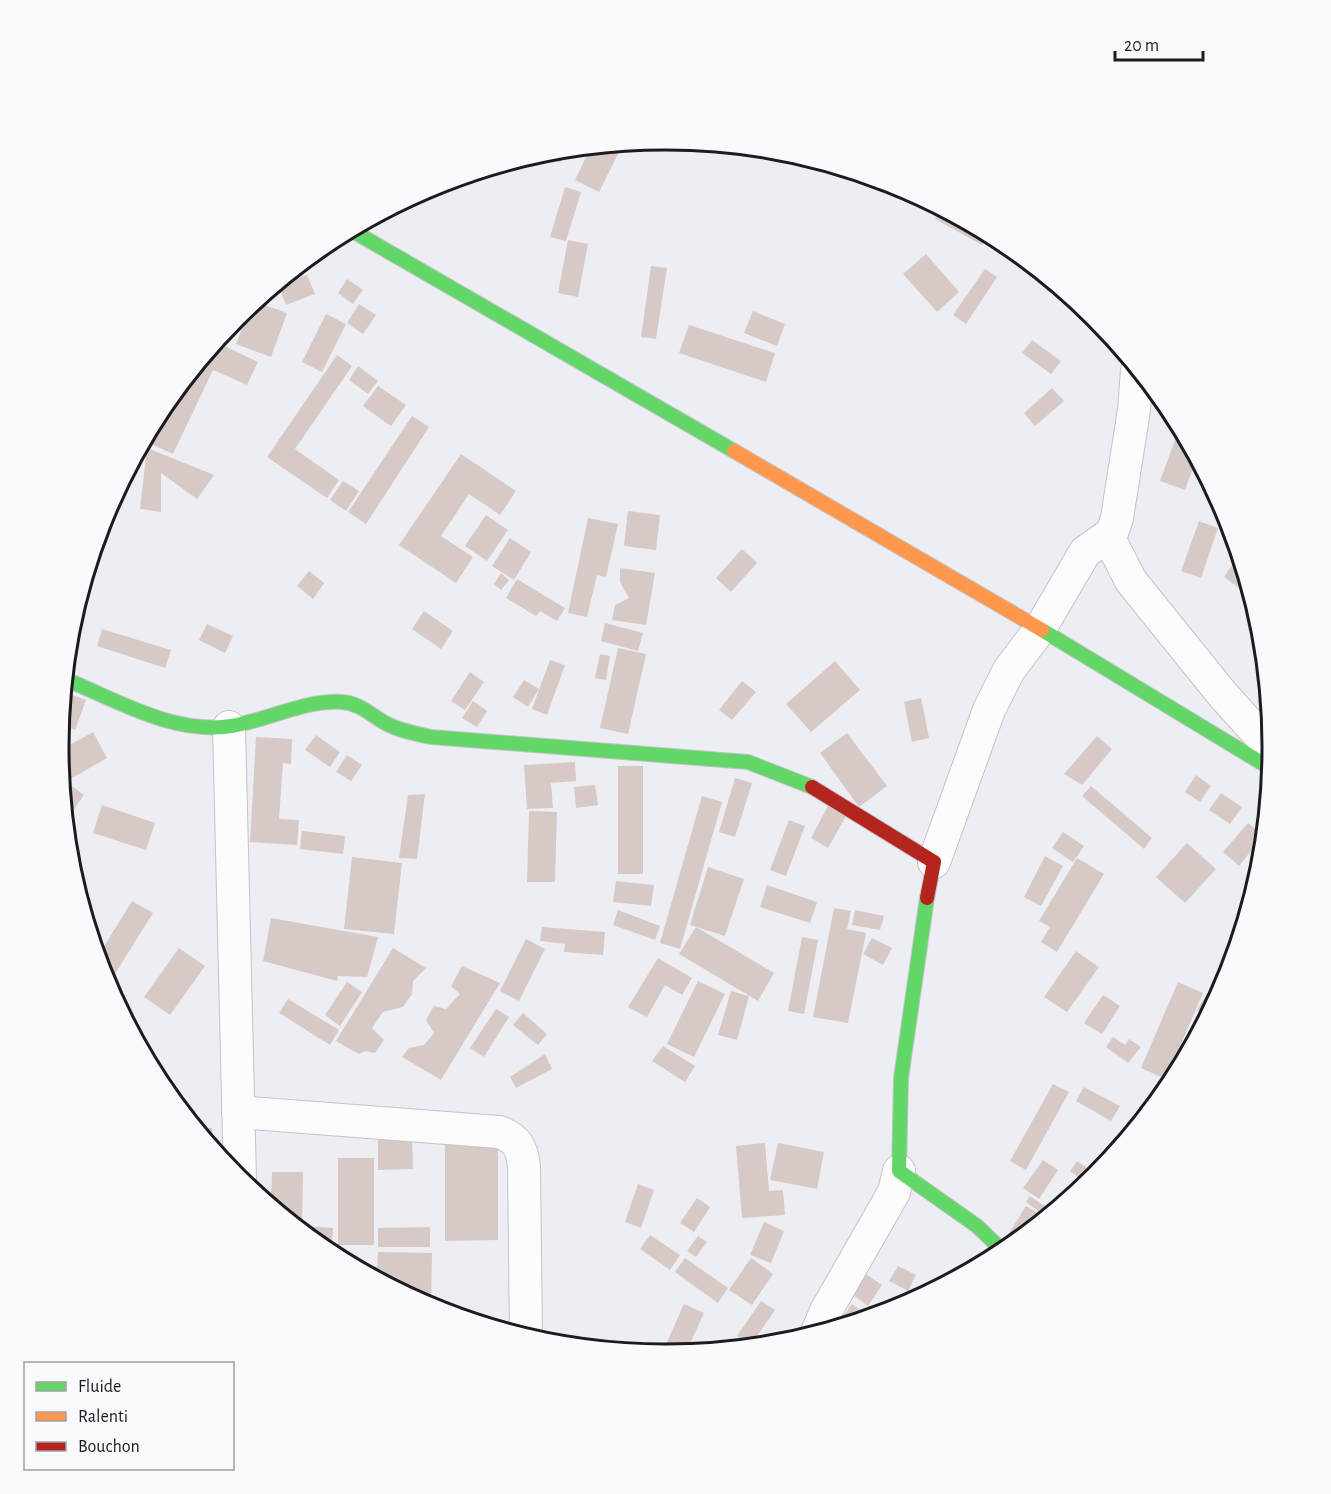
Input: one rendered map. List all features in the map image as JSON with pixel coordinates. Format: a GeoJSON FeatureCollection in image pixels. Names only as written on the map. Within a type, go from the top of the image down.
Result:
{"type":"FeatureCollection","features":[{"type":"Feature","properties":{"kind":"street"},"geometry":{"type":"LineString","coordinates":[[359,235],[1040,629],[1262,763]]}},
{"type":"Feature","properties":{"kind":"street"},"geometry":{"type":"LineString","coordinates":[[821,1323],[890,1199],[899,1171],[901,1078],[924,911],[934,862],[989,710],[1009,670],[1040,629],[1085,552],[1112,533],[1117,518],[1134,410],[1136,381]]}},
{"type":"Feature","properties":{"kind":"street"},"geometry":{"type":"LineString","coordinates":[[1108,536],[1131,581],[1223,695],[1262,738]]}},
{"type":"Feature","properties":{"kind":"street"},"geometry":{"type":"LineString","coordinates":[[73,682],[177,724],[203,728],[229,727],[305,706],[345,702],[411,734],[431,737],[748,762],[807,784],[934,862]]}},
{"type":"Feature","properties":{"kind":"street"},"geometry":{"type":"LineString","coordinates":[[229,727],[240,1164]]}},
{"type":"Feature","properties":{"kind":"street"},"geometry":{"type":"LineString","coordinates":[[238,1112],[499,1132],[512,1136],[519,1144],[524,1167],[526,1327]]}},
{"type":"Feature","properties":{"kind":"street"},"geometry":{"type":"LineString","coordinates":[[899,1171],[977,1226],[996,1244]]}},
{"type":"Feature","properties":{"kind":"building"},"geometry":{"type":"Polygon","coordinates":[[[619,153],[599,192],[575,180],[587,156],[619,153]]]}},
{"type":"Feature","properties":{"kind":"building"},"geometry":{"type":"Polygon","coordinates":[[[565,187],[581,192],[566,241],[550,237],[565,187]]]}},
{"type":"Feature","properties":{"kind":"building"},"geometry":{"type":"Polygon","coordinates":[[[937,216],[984,242],[982,245],[935,219],[937,216]]]}},
{"type":"Feature","properties":{"kind":"building"},"geometry":{"type":"Polygon","coordinates":[[[568,240],[588,244],[578,297],[558,293],[568,240]]]}},
{"type":"Feature","properties":{"kind":"building"},"geometry":{"type":"Polygon","coordinates":[[[926,254],[959,292],[937,312],[903,274],[926,254]]]}},
{"type":"Feature","properties":{"kind":"building"},"geometry":{"type":"Polygon","coordinates":[[[651,266],[667,268],[656,339],[641,337],[651,266]]]}},
{"type":"Feature","properties":{"kind":"building"},"geometry":{"type":"Polygon","coordinates":[[[985,269],[997,277],[966,324],[953,315],[985,269]]]}},
{"type":"Feature","properties":{"kind":"building"},"geometry":{"type":"Polygon","coordinates":[[[307,275],[315,294],[286,305],[281,292],[296,279],[307,275]]]}},
{"type":"Feature","properties":{"kind":"building"},"geometry":{"type":"Polygon","coordinates":[[[347,279],[363,290],[353,304],[338,293],[347,279]]]}},
{"type":"Feature","properties":{"kind":"building"},"geometry":{"type":"Polygon","coordinates":[[[359,304],[376,315],[363,334],[347,323],[359,304]]]}},
{"type":"Feature","properties":{"kind":"building"},"geometry":{"type":"Polygon","coordinates":[[[265,305],[287,313],[271,357],[236,344],[243,326],[265,305]]]}},
{"type":"Feature","properties":{"kind":"building"},"geometry":{"type":"Polygon","coordinates":[[[753,311],[785,324],[777,346],[744,333],[753,311]]]}},
{"type":"Feature","properties":{"kind":"building"},"geometry":{"type":"Polygon","coordinates":[[[326,314],[346,324],[322,372],[302,362],[326,314]]]}},
{"type":"Feature","properties":{"kind":"building"},"geometry":{"type":"Polygon","coordinates":[[[689,325],[775,353],[766,382],[679,353],[689,325]]]}},
{"type":"Feature","properties":{"kind":"building"},"geometry":{"type":"Polygon","coordinates":[[[1032,340],[1061,361],[1051,374],[1022,353],[1032,340]]]}},
{"type":"Feature","properties":{"kind":"building"},"geometry":{"type":"Polygon","coordinates":[[[224,346],[258,362],[247,385],[213,370],[173,454],[152,444],[192,384],[217,354],[224,346]]]}},
{"type":"Feature","properties":{"kind":"building"},"geometry":{"type":"Polygon","coordinates":[[[337,355],[352,366],[295,449],[339,480],[327,498],[267,457],[337,355]]]}},
{"type":"Feature","properties":{"kind":"building"},"geometry":{"type":"Polygon","coordinates":[[[358,366],[378,381],[368,394],[349,380],[358,366]]]}},
{"type":"Feature","properties":{"kind":"building"},"geometry":{"type":"Polygon","coordinates":[[[378,386],[406,405],[391,426],[363,406],[378,386]]]}},
{"type":"Feature","properties":{"kind":"building"},"geometry":{"type":"Polygon","coordinates":[[[1052,388],[1064,401],[1035,426],[1024,413],[1052,388]]]}},
{"type":"Feature","properties":{"kind":"building"},"geometry":{"type":"Polygon","coordinates":[[[412,416],[429,427],[366,524],[348,512],[412,416]]]}},
{"type":"Feature","properties":{"kind":"building"},"geometry":{"type":"Polygon","coordinates":[[[1176,439],[1193,469],[1185,490],[1160,481],[1176,439]]]}},
{"type":"Feature","properties":{"kind":"building"},"geometry":{"type":"Polygon","coordinates":[[[149,449],[214,475],[197,499],[161,473],[161,512],[140,509],[146,454],[149,449]]]}},
{"type":"Feature","properties":{"kind":"building"},"geometry":{"type":"Polygon","coordinates":[[[461,454],[516,491],[500,515],[469,494],[441,536],[473,557],[456,583],[399,545],[461,454]]]}},
{"type":"Feature","properties":{"kind":"building"},"geometry":{"type":"Polygon","coordinates":[[[343,481],[359,491],[346,511],[330,500],[343,481]]]}},
{"type":"Feature","properties":{"kind":"building"},"geometry":{"type":"Polygon","coordinates":[[[628,511],[660,515],[656,550],[624,546],[628,511]]]}},
{"type":"Feature","properties":{"kind":"building"},"geometry":{"type":"Polygon","coordinates":[[[486,515],[508,530],[487,561],[465,546],[486,515]]]}},
{"type":"Feature","properties":{"kind":"building"},"geometry":{"type":"Polygon","coordinates":[[[588,518],[618,524],[606,577],[597,575],[587,617],[568,613],[588,518]]]}},
{"type":"Feature","properties":{"kind":"building"},"geometry":{"type":"Polygon","coordinates":[[[1199,521],[1218,528],[1201,578],[1181,571],[1199,521]]]}},
{"type":"Feature","properties":{"kind":"building"},"geometry":{"type":"Polygon","coordinates":[[[510,538],[531,552],[514,580],[492,566],[510,538]]]}},
{"type":"Feature","properties":{"kind":"building"},"geometry":{"type":"Polygon","coordinates":[[[742,549],[757,563],[731,592],[716,578],[742,549]]]}},
{"type":"Feature","properties":{"kind":"building"},"geometry":{"type":"Polygon","coordinates":[[[1233,564],[1239,588],[1224,577],[1233,564]]]}},
{"type":"Feature","properties":{"kind":"building"},"geometry":{"type":"Polygon","coordinates":[[[620,568],[655,573],[646,625],[612,620],[615,605],[629,598],[620,582],[620,568]]]}},
{"type":"Feature","properties":{"kind":"building"},"geometry":{"type":"Polygon","coordinates":[[[309,571],[324,583],[313,599],[297,586],[309,571]]]}},
{"type":"Feature","properties":{"kind":"building"},"geometry":{"type":"Polygon","coordinates":[[[501,573],[509,580],[501,590],[494,584],[501,573]]]}},
{"type":"Feature","properties":{"kind":"building"},"geometry":{"type":"Polygon","coordinates":[[[517,579],[565,608],[557,621],[540,611],[536,616],[506,598],[517,579]]]}},
{"type":"Feature","properties":{"kind":"building"},"geometry":{"type":"Polygon","coordinates":[[[424,611],[453,631],[441,649],[412,629],[424,611]]]}},
{"type":"Feature","properties":{"kind":"building"},"geometry":{"type":"Polygon","coordinates":[[[605,623],[643,633],[638,651],[601,641],[605,623]]]}},
{"type":"Feature","properties":{"kind":"building"},"geometry":{"type":"Polygon","coordinates":[[[207,624],[233,636],[225,653],[199,640],[207,624]]]}},
{"type":"Feature","properties":{"kind":"building"},"geometry":{"type":"Polygon","coordinates":[[[102,629],[171,650],[165,668],[97,646],[102,629]]]}},
{"type":"Feature","properties":{"kind":"building"},"geometry":{"type":"Polygon","coordinates":[[[618,648],[646,654],[628,734],[600,728],[618,648]]]}},
{"type":"Feature","properties":{"kind":"building"},"geometry":{"type":"Polygon","coordinates":[[[600,654],[610,656],[606,680],[595,678],[600,654]]]}},
{"type":"Feature","properties":{"kind":"building"},"geometry":{"type":"Polygon","coordinates":[[[550,660],[565,665],[547,715],[532,709],[550,660]]]}},
{"type":"Feature","properties":{"kind":"building"},"geometry":{"type":"Polygon","coordinates":[[[835,661],[860,690],[811,732],[786,704],[835,661]]]}},
{"type":"Feature","properties":{"kind":"building"},"geometry":{"type":"Polygon","coordinates":[[[470,672],[484,682],[465,710],[451,701],[470,672]]]}},
{"type":"Feature","properties":{"kind":"building"},"geometry":{"type":"Polygon","coordinates":[[[524,680],[539,689],[528,707],[513,697],[524,680]]]}},
{"type":"Feature","properties":{"kind":"building"},"geometry":{"type":"Polygon","coordinates":[[[742,681],[756,692],[732,720],[719,710],[742,681]]]}},
{"type":"Feature","properties":{"kind":"building"},"geometry":{"type":"Polygon","coordinates":[[[71,695],[86,700],[75,730],[69,728],[71,695]]]}},
{"type":"Feature","properties":{"kind":"building"},"geometry":{"type":"Polygon","coordinates":[[[921,698],[929,738],[912,742],[904,702],[921,698]]]}},
{"type":"Feature","properties":{"kind":"building"},"geometry":{"type":"Polygon","coordinates":[[[473,701],[487,711],[477,727],[462,718],[473,701]]]}},
{"type":"Feature","properties":{"kind":"building"},"geometry":{"type":"Polygon","coordinates":[[[93,732],[107,758],[70,779],[69,745],[93,732]]]}},
{"type":"Feature","properties":{"kind":"building"},"geometry":{"type":"Polygon","coordinates":[[[847,733],[887,786],[859,807],[820,753],[847,733]]]}},
{"type":"Feature","properties":{"kind":"building"},"geometry":{"type":"Polygon","coordinates":[[[316,735],[340,752],[330,767],[305,750],[316,735]]]}},
{"type":"Feature","properties":{"kind":"building"},"geometry":{"type":"Polygon","coordinates":[[[1097,736],[1112,749],[1082,785],[1064,774],[1097,736]]]}},
{"type":"Feature","properties":{"kind":"building"},"geometry":{"type":"Polygon","coordinates":[[[256,737],[292,739],[291,764],[283,763],[279,819],[299,820],[297,845],[250,842],[256,737]]]}},
{"type":"Feature","properties":{"kind":"building"},"geometry":{"type":"Polygon","coordinates":[[[347,755],[362,765],[351,781],[336,772],[347,755]]]}},
{"type":"Feature","properties":{"kind":"building"},"geometry":{"type":"Polygon","coordinates":[[[575,762],[576,781],[551,783],[553,808],[527,809],[524,765],[575,762]]]}},
{"type":"Feature","properties":{"kind":"building"},"geometry":{"type":"Polygon","coordinates":[[[618,766],[643,766],[643,874],[618,874],[618,766]]]}},
{"type":"Feature","properties":{"kind":"building"},"geometry":{"type":"Polygon","coordinates":[[[1196,775],[1211,786],[1200,802],[1185,792],[1196,775]]]}},
{"type":"Feature","properties":{"kind":"building"},"geometry":{"type":"Polygon","coordinates":[[[735,778],[752,783],[735,837],[719,832],[735,778]]]}},
{"type":"Feature","properties":{"kind":"building"},"geometry":{"type":"Polygon","coordinates":[[[70,785],[84,795],[73,811],[70,785]]]}},
{"type":"Feature","properties":{"kind":"building"},"geometry":{"type":"Polygon","coordinates":[[[595,785],[598,805],[576,808],[574,787],[595,785]]]}},
{"type":"Feature","properties":{"kind":"building"},"geometry":{"type":"Polygon","coordinates":[[[1091,786],[1152,838],[1144,849],[1082,796],[1091,786]]]}},
{"type":"Feature","properties":{"kind":"building"},"geometry":{"type":"Polygon","coordinates":[[[1221,793],[1242,807],[1230,824],[1209,810],[1221,793]]]}},
{"type":"Feature","properties":{"kind":"building"},"geometry":{"type":"Polygon","coordinates":[[[425,794],[417,859],[399,858],[408,795],[425,794]]]}},
{"type":"Feature","properties":{"kind":"building"},"geometry":{"type":"Polygon","coordinates":[[[702,796],[722,802],[680,949],[660,943],[702,796]]]}},
{"type":"Feature","properties":{"kind":"building"},"geometry":{"type":"Polygon","coordinates":[[[829,804],[847,814],[828,848],[811,838],[829,804]]]}},
{"type":"Feature","properties":{"kind":"building"},"geometry":{"type":"Polygon","coordinates":[[[102,805],[155,823],[146,850],[93,833],[102,805]]]}},
{"type":"Feature","properties":{"kind":"building"},"geometry":{"type":"Polygon","coordinates":[[[529,811],[557,812],[555,882],[527,882],[529,811]]]}},
{"type":"Feature","properties":{"kind":"building"},"geometry":{"type":"Polygon","coordinates":[[[789,820],[805,826],[786,876],[770,870],[789,820]]]}},
{"type":"Feature","properties":{"kind":"building"},"geometry":{"type":"Polygon","coordinates":[[[1248,823],[1256,830],[1253,848],[1239,866],[1223,852],[1248,823]]]}},
{"type":"Feature","properties":{"kind":"building"},"geometry":{"type":"Polygon","coordinates":[[[302,831],[345,836],[343,854],[300,849],[302,831]]]}},
{"type":"Feature","properties":{"kind":"building"},"geometry":{"type":"Polygon","coordinates":[[[1063,832],[1084,846],[1073,862],[1052,848],[1063,832]]]}},
{"type":"Feature","properties":{"kind":"building"},"geometry":{"type":"Polygon","coordinates":[[[1187,843],[1216,869],[1185,903],[1156,877],[1187,843]]]}},
{"type":"Feature","properties":{"kind":"building"},"geometry":{"type":"Polygon","coordinates":[[[1045,856],[1063,866],[1041,906],[1024,897],[1045,856]]]}},
{"type":"Feature","properties":{"kind":"building"},"geometry":{"type":"Polygon","coordinates":[[[352,857],[402,863],[394,934],[344,929],[352,857]]]}},
{"type":"Feature","properties":{"kind":"building"},"geometry":{"type":"Polygon","coordinates":[[[1077,858],[1104,874],[1057,952],[1041,942],[1050,927],[1039,921],[1077,858]]]}},
{"type":"Feature","properties":{"kind":"building"},"geometry":{"type":"Polygon","coordinates":[[[708,867],[744,879],[725,936],[690,925],[708,867]]]}},
{"type":"Feature","properties":{"kind":"building"},"geometry":{"type":"Polygon","coordinates":[[[616,881],[654,885],[651,906],[613,902],[616,881]]]}},
{"type":"Feature","properties":{"kind":"building"},"geometry":{"type":"Polygon","coordinates":[[[767,885],[817,902],[810,923],[760,907],[767,885]]]}},
{"type":"Feature","properties":{"kind":"building"},"geometry":{"type":"Polygon","coordinates":[[[132,901],[153,913],[114,975],[104,947],[132,901]]]}},
{"type":"Feature","properties":{"kind":"building"},"geometry":{"type":"Polygon","coordinates":[[[834,908],[851,911],[847,929],[866,933],[848,1023],[813,1017],[834,908]]]}},
{"type":"Feature","properties":{"kind":"building"},"geometry":{"type":"Polygon","coordinates":[[[618,910],[660,926],[655,940],[613,925],[618,910]]]}},
{"type":"Feature","properties":{"kind":"building"},"geometry":{"type":"Polygon","coordinates":[[[855,910],[884,916],[880,930],[852,925],[855,910]]]}},
{"type":"Feature","properties":{"kind":"building"},"geometry":{"type":"Polygon","coordinates":[[[271,918],[378,937],[367,977],[338,976],[337,981],[263,961],[271,918]]]}},
{"type":"Feature","properties":{"kind":"building"},"geometry":{"type":"Polygon","coordinates":[[[542,927],[605,932],[603,955],[564,952],[565,944],[540,941],[542,927]]]}},
{"type":"Feature","properties":{"kind":"building"},"geometry":{"type":"Polygon","coordinates":[[[696,927],[774,973],[758,1001],[679,954],[696,927]]]}},
{"type":"Feature","properties":{"kind":"building"},"geometry":{"type":"Polygon","coordinates":[[[802,937],[818,940],[804,1014],[788,1011],[802,937]]]}},
{"type":"Feature","properties":{"kind":"building"},"geometry":{"type":"Polygon","coordinates":[[[872,938],[892,948],[883,965],[863,954],[872,938]]]}},
{"type":"Feature","properties":{"kind":"building"},"geometry":{"type":"Polygon","coordinates":[[[526,939],[545,949],[519,1001],[500,991],[526,939]]]}},
{"type":"Feature","properties":{"kind":"building"},"geometry":{"type":"Polygon","coordinates":[[[179,948],[205,966],[170,1015],[144,997],[179,948]]]}},
{"type":"Feature","properties":{"kind":"building"},"geometry":{"type":"Polygon","coordinates":[[[393,948],[426,968],[413,981],[412,994],[403,1007],[383,1012],[372,1028],[384,1040],[375,1053],[366,1051],[359,1054],[336,1041],[393,948]]]}},
{"type":"Feature","properties":{"kind":"building"},"geometry":{"type":"Polygon","coordinates":[[[1076,951],[1099,967],[1067,1012],[1044,997],[1076,951]]]}},
{"type":"Feature","properties":{"kind":"building"},"geometry":{"type":"Polygon","coordinates":[[[658,958],[692,978],[682,995],[665,985],[647,1017],[628,1007],[658,958]]]}},
{"type":"Feature","properties":{"kind":"building"},"geometry":{"type":"Polygon","coordinates":[[[462,966],[500,983],[441,1080],[402,1057],[409,1048],[424,1045],[434,1033],[426,1020],[434,1006],[446,1009],[460,994],[451,986],[462,966]]]}},
{"type":"Feature","properties":{"kind":"building"},"geometry":{"type":"Polygon","coordinates":[[[698,981],[725,994],[694,1057],[667,1044],[698,981]]]}},
{"type":"Feature","properties":{"kind":"building"},"geometry":{"type":"Polygon","coordinates":[[[347,982],[362,992],[340,1026],[325,1015],[347,982]]]}},
{"type":"Feature","properties":{"kind":"building"},"geometry":{"type":"Polygon","coordinates":[[[1178,982],[1203,993],[1178,1052],[1162,1077],[1141,1068],[1178,982]]]}},
{"type":"Feature","properties":{"kind":"building"},"geometry":{"type":"Polygon","coordinates":[[[731,991],[749,996],[737,1040],[718,1035],[731,991]]]}},
{"type":"Feature","properties":{"kind":"building"},"geometry":{"type":"Polygon","coordinates":[[[1208,992],[1209,992],[1200,1012],[1197,1010],[1208,992]]]}},
{"type":"Feature","properties":{"kind":"building"},"geometry":{"type":"Polygon","coordinates":[[[1103,995],[1120,1006],[1102,1034],[1084,1023],[1103,995]]]}},
{"type":"Feature","properties":{"kind":"building"},"geometry":{"type":"Polygon","coordinates":[[[288,999],[339,1030],[330,1045],[279,1013],[288,999]]]}},
{"type":"Feature","properties":{"kind":"building"},"geometry":{"type":"Polygon","coordinates":[[[496,1009],[509,1017],[484,1057],[470,1048],[496,1009]]]}},
{"type":"Feature","properties":{"kind":"building"},"geometry":{"type":"Polygon","coordinates":[[[523,1013],[547,1034],[538,1045],[513,1025],[523,1013]]]}},
{"type":"Feature","properties":{"kind":"building"},"geometry":{"type":"Polygon","coordinates":[[[1113,1037],[1125,1045],[1129,1039],[1141,1047],[1128,1063],[1106,1047],[1113,1037]]]}},
{"type":"Feature","properties":{"kind":"building"},"geometry":{"type":"Polygon","coordinates":[[[663,1046],[695,1066],[685,1082],[652,1061],[663,1046]]]}},
{"type":"Feature","properties":{"kind":"building"},"geometry":{"type":"Polygon","coordinates":[[[545,1054],[552,1069],[516,1088],[510,1077],[545,1054]]]}},
{"type":"Feature","properties":{"kind":"building"},"geometry":{"type":"Polygon","coordinates":[[[1053,1084],[1069,1092],[1026,1170],[1010,1161],[1053,1084]]]}},
{"type":"Feature","properties":{"kind":"building"},"geometry":{"type":"Polygon","coordinates":[[[1084,1087],[1120,1106],[1111,1121],[1076,1101],[1084,1087]]]}},
{"type":"Feature","properties":{"kind":"building"},"geometry":{"type":"Polygon","coordinates":[[[412,1136],[413,1169],[378,1170],[378,1137],[412,1136]]]}},
{"type":"Feature","properties":{"kind":"building"},"geometry":{"type":"Polygon","coordinates":[[[445,1141],[498,1141],[498,1240],[445,1241],[445,1141]]]}},
{"type":"Feature","properties":{"kind":"building"},"geometry":{"type":"Polygon","coordinates":[[[765,1143],[769,1191],[783,1190],[785,1215],[742,1218],[736,1146],[765,1143]]]}},
{"type":"Feature","properties":{"kind":"building"},"geometry":{"type":"Polygon","coordinates":[[[778,1143],[824,1152],[817,1189],[770,1180],[778,1143]]]}},
{"type":"Feature","properties":{"kind":"building"},"geometry":{"type":"Polygon","coordinates":[[[338,1158],[374,1158],[374,1245],[338,1245],[338,1158]]]}},
{"type":"Feature","properties":{"kind":"building"},"geometry":{"type":"Polygon","coordinates":[[[1043,1160],[1058,1170],[1039,1199],[1023,1188],[1043,1160]]]}},
{"type":"Feature","properties":{"kind":"building"},"geometry":{"type":"Polygon","coordinates":[[[1077,1161],[1088,1168],[1078,1177],[1070,1171],[1077,1161]]]}},
{"type":"Feature","properties":{"kind":"building"},"geometry":{"type":"Polygon","coordinates":[[[272,1172],[303,1172],[302,1220],[272,1195],[272,1172]]]}},
{"type":"Feature","properties":{"kind":"building"},"geometry":{"type":"Polygon","coordinates":[[[638,1184],[654,1190],[641,1228],[625,1222],[638,1184]]]}},
{"type":"Feature","properties":{"kind":"building"},"geometry":{"type":"Polygon","coordinates":[[[1030,1196],[1045,1206],[1039,1212],[1026,1202],[1030,1196]]]}},
{"type":"Feature","properties":{"kind":"building"},"geometry":{"type":"Polygon","coordinates":[[[697,1198],[710,1207],[694,1232],[680,1223],[697,1198]]]}},
{"type":"Feature","properties":{"kind":"building"},"geometry":{"type":"Polygon","coordinates":[[[1026,1206],[1038,1213],[1029,1220],[1008,1235],[1026,1206]]]}},
{"type":"Feature","properties":{"kind":"building"},"geometry":{"type":"Polygon","coordinates":[[[764,1222],[784,1231],[771,1263],[750,1255],[764,1222]]]}},
{"type":"Feature","properties":{"kind":"building"},"geometry":{"type":"Polygon","coordinates":[[[311,1226],[333,1228],[332,1242],[311,1226]]]}},
{"type":"Feature","properties":{"kind":"building"},"geometry":{"type":"Polygon","coordinates":[[[430,1227],[430,1247],[378,1247],[378,1228],[430,1227]]]}},
{"type":"Feature","properties":{"kind":"building"},"geometry":{"type":"Polygon","coordinates":[[[650,1235],[680,1255],[670,1270],[640,1249],[650,1235]]]}},
{"type":"Feature","properties":{"kind":"building"},"geometry":{"type":"Polygon","coordinates":[[[698,1236],[707,1242],[696,1257],[687,1251],[698,1236]]]}},
{"type":"Feature","properties":{"kind":"building"},"geometry":{"type":"Polygon","coordinates":[[[378,1252],[432,1253],[431,1295],[402,1282],[377,1269],[378,1252]]]}},
{"type":"Feature","properties":{"kind":"building"},"geometry":{"type":"Polygon","coordinates":[[[685,1258],[728,1288],[718,1303],[675,1272],[685,1258]]]}},
{"type":"Feature","properties":{"kind":"building"},"geometry":{"type":"Polygon","coordinates":[[[751,1258],[773,1274],[752,1305],[729,1290],[751,1258]]]}},
{"type":"Feature","properties":{"kind":"building"},"geometry":{"type":"Polygon","coordinates":[[[898,1266],[916,1275],[908,1291],[889,1281],[898,1266]]]}},
{"type":"Feature","properties":{"kind":"building"},"geometry":{"type":"Polygon","coordinates":[[[866,1274],[882,1285],[868,1306],[853,1295],[866,1274]]]}},
{"type":"Feature","properties":{"kind":"building"},"geometry":{"type":"Polygon","coordinates":[[[761,1301],[775,1310],[757,1336],[741,1338],[737,1336],[761,1301]]]}},
{"type":"Feature","properties":{"kind":"building"},"geometry":{"type":"Polygon","coordinates":[[[684,1304],[704,1313],[690,1343],[666,1344],[684,1304]]]}},
{"type":"Feature","properties":{"kind":"building"},"geometry":{"type":"Polygon","coordinates":[[[852,1304],[861,1311],[857,1312],[843,1316],[852,1304]]]}},
{"type":"Feature","properties":{"kind":"traffic: fast"},"geometry":{"type":"LineString","coordinates":[[359,235],[734,451]]}},
{"type":"Feature","properties":{"kind":"traffic: fast"},"geometry":{"type":"LineString","coordinates":[[1042,630],[1262,763]]}},
{"type":"Feature","properties":{"kind":"traffic: fast"},"geometry":{"type":"LineString","coordinates":[[73,682],[146,714],[188,725],[231,726],[300,707],[342,702],[360,707],[398,729],[431,737],[748,762],[812,787]]}},
{"type":"Feature","properties":{"kind":"traffic: fast"},"geometry":{"type":"LineString","coordinates":[[927,898],[901,1078],[899,1171],[977,1226],[996,1244]]}},
{"type":"Feature","properties":{"kind":"traffic: slow"},"geometry":{"type":"LineString","coordinates":[[734,451],[1042,630]]}},
{"type":"Feature","properties":{"kind":"traffic: jam"},"geometry":{"type":"LineString","coordinates":[[812,787],[934,862],[927,898]]}}]}
